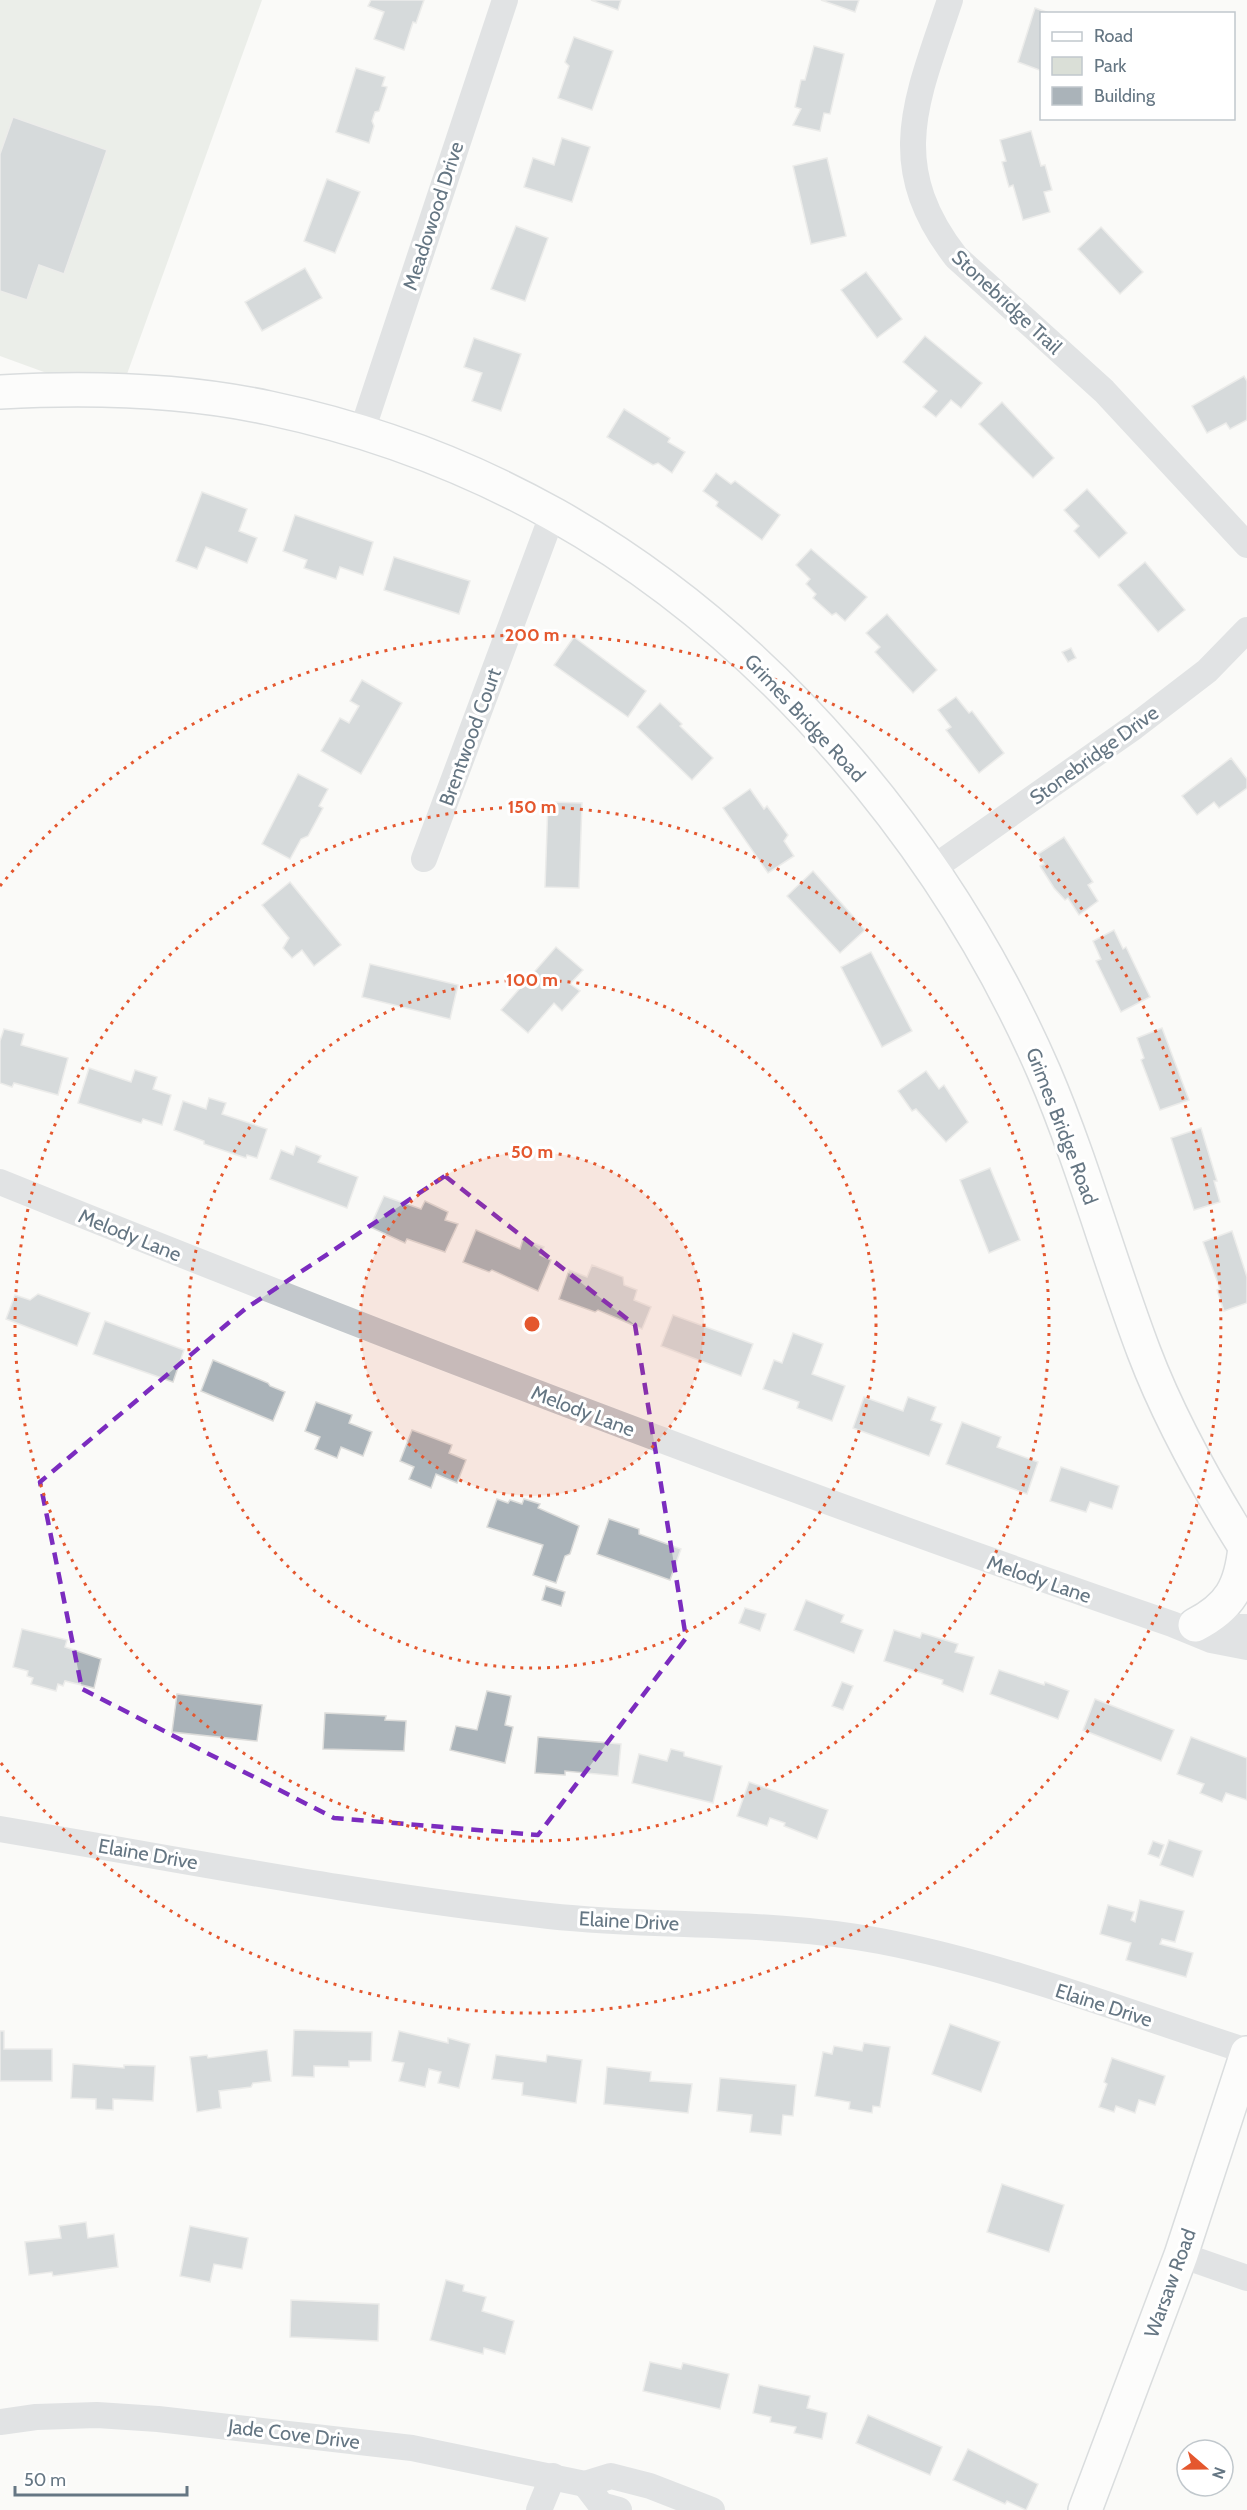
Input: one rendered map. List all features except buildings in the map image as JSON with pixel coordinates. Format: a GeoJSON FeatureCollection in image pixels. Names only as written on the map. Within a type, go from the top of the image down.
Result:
{"type":"FeatureCollection","features":[{"type":"Feature","properties":{"kind":"street","name":"Meadowood Drive"},"geometry":{"type":"LineString","coordinates":[[362,431],[505,0]]}},
{"type":"Feature","properties":{"kind":"street","name":"Stonebridge Trail"},"geometry":{"type":"LineString","coordinates":[[950,0],[913,120],[913,159],[917,185],[927,213],[940,236],[956,257],[1104,392],[1247,545]]}},
{"type":"Feature","properties":{"kind":"street","name":"Grimes Bridge Road"},"geometry":{"type":"LineString","coordinates":[[0,392],[100,389],[185,394],[267,407],[362,431],[458,466],[553,513],[605,545],[669,590],[750,657],[848,759],[932,869],[993,969],[1043,1071],[1073,1147],[1145,1356],[1183,1438],[1240,1533]]}},
{"type":"Feature","properties":{"kind":"street","name":"Brentwood Court"},"geometry":{"type":"LineString","coordinates":[[424,859],[553,513]]}},
{"type":"Feature","properties":{"kind":"street","name":"Stonebridge Drive"},"geometry":{"type":"LineString","coordinates":[[932,869],[1143,720],[1207,671],[1247,630]]}},
{"type":"Feature","properties":{"kind":"street","name":"Melody Lane"},"geometry":{"type":"LineString","coordinates":[[0,1182],[273,1292],[935,1543],[1183,1625],[1205,1638],[1247,1647]]}},
{"type":"Feature","properties":{"kind":"street"},"geometry":{"type":"LineString","coordinates":[[1183,1625],[1218,1611],[1233,1594],[1241,1573],[1240,1533]]}},
{"type":"Feature","properties":{"kind":"street","name":"Melody Lane"},"geometry":{"type":"LineString","coordinates":[[1183,1625],[1224,1629],[1247,1627]]}},
{"type":"Feature","properties":{"kind":"street","name":"Elaine Drive"},"geometry":{"type":"LineString","coordinates":[[0,1828],[437,1904],[583,1919],[782,1928],[879,1941],[989,1967],[1247,2052]]}},
{"type":"Feature","properties":{"kind":"street","name":"Warsaw Road"},"geometry":{"type":"LineString","coordinates":[[1085,2510],[1181,2255],[1247,2052]]}},
{"type":"Feature","properties":{"kind":"street"},"geometry":{"type":"LineString","coordinates":[[1181,2255],[1247,2278]]}},
{"type":"Feature","properties":{"kind":"street","name":"Jade Cove Drive"},"geometry":{"type":"LineString","coordinates":[[0,2422],[36,2417],[97,2415],[159,2419],[412,2448],[585,2484],[611,2476],[650,2486],[709,2509]]}},
{"type":"Feature","properties":{"kind":"street"},"geometry":{"type":"LineString","coordinates":[[539,2510],[553,2476]]}},
{"type":"Feature","properties":{"kind":"street"},"geometry":{"type":"LineString","coordinates":[[585,2484],[601,2505],[619,2510]]}},
{"type":"Feature","properties":{"kind":"highlighted area"},"geometry":{"type":"Polygon","coordinates":[[[445,1176],[635,1325],[686,1638],[538,1835],[334,1818],[82,1689],[40,1482],[245,1309],[445,1176]]]}},
{"type":"Feature","properties":{"kind":"green space"},"geometry":{"type":"Polygon","coordinates":[[[0,0],[262,0],[118,399],[0,356],[0,0]]]}}]}
